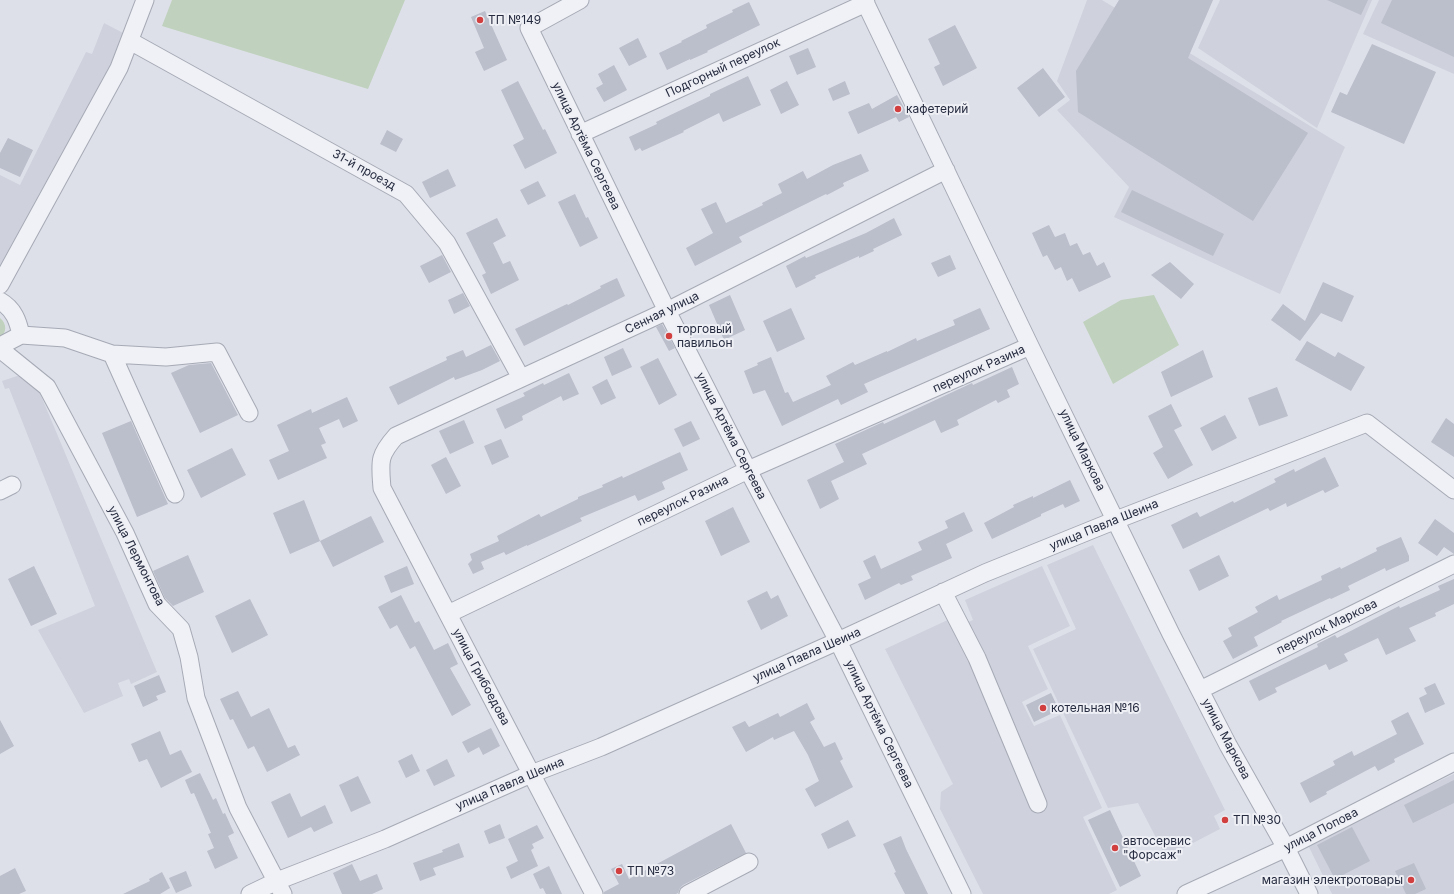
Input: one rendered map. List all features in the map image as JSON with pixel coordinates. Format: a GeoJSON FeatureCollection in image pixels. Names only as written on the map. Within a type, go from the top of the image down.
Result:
{"type":"FeatureCollection","features":[{"type":"Feature","properties":{"kind":"street"},"geometry":{"type":"LineString","coordinates":[[0,285],[119,68],[146,0]]}},
{"type":"Feature","properties":{"kind":"street","name":"улица Артёма Сергеева"},"geometry":{"type":"LineString","coordinates":[[580,0],[529,28],[667,311],[748,470],[838,641],[962,894]]}},
{"type":"Feature","properties":{"kind":"street","name":"Подгорный переулок"},"geometry":{"type":"LineString","coordinates":[[580,134],[865,1]]}},
{"type":"Feature","properties":{"kind":"street","name":"улица Маркова"},"geometry":{"type":"LineString","coordinates":[[865,1],[1030,346],[1171,634],[1228,745],[1286,848],[1309,894]]}},
{"type":"Feature","properties":{"kind":"street","name":"31-й проезд"},"geometry":{"type":"LineString","coordinates":[[130,41],[406,194],[447,242],[521,378]]}},
{"type":"Feature","properties":{"kind":"street","name":"Сенная улица"},"geometry":{"type":"LineString","coordinates":[[382,457],[385,448],[396,436],[667,311],[946,170]]}},
{"type":"Feature","properties":{"kind":"street"},"geometry":{"type":"LineString","coordinates":[[0,301],[9,307],[16,316],[21,335],[64,338],[112,354],[166,357],[217,352],[248,413]]}},
{"type":"Feature","properties":{"kind":"street","name":"улица Лермонтова"},"geometry":{"type":"LineString","coordinates":[[21,335],[0,347],[46,387],[124,533],[157,604],[181,629],[189,657],[196,698],[238,808],[280,888]]}},
{"type":"Feature","properties":{"kind":"street","name":"переулок Разина"},"geometry":{"type":"LineString","coordinates":[[448,614],[748,470],[1030,346]]}},
{"type":"Feature","properties":{"kind":"street"},"geometry":{"type":"LineString","coordinates":[[112,354],[176,494]]}},
{"type":"Feature","properties":{"kind":"street","name":"улица Павла Шеина"},"geometry":{"type":"LineString","coordinates":[[250,894],[280,888],[531,774],[601,747],[838,641],[985,573],[1116,520],[1367,423],[1454,490]]}},
{"type":"Feature","properties":{"kind":"street","name":"улица Грибоедова"},"geometry":{"type":"LineString","coordinates":[[382,457],[380,466],[382,488],[594,894]]}},
{"type":"Feature","properties":{"kind":"street","name":"переулок Маркова"},"geometry":{"type":"LineString","coordinates":[[1200,690],[1454,564]]}},
{"type":"Feature","properties":{"kind":"street"},"geometry":{"type":"LineString","coordinates":[[944,592],[977,658],[1038,804]]}},
{"type":"Feature","properties":{"kind":"street","name":"улица Попова"},"geometry":{"type":"LineString","coordinates":[[1186,894],[1286,848],[1454,762]]}},
{"type":"Feature","properties":{"kind":"street"},"geometry":{"type":"LineString","coordinates":[[688,894],[748,862]]}},
{"type":"Feature","properties":{"kind":"shaded area"},"geometry":{"type":"Polygon","coordinates":[[[1087,0],[1102,0],[1345,147],[1280,294],[1114,217],[1129,187],[1057,110],[1070,100],[1057,81],[1087,0]]]}},
{"type":"Feature","properties":{"kind":"shaded area"},"geometry":{"type":"Polygon","coordinates":[[[1220,0],[1372,0],[1317,128],[1198,48],[1220,0]]]}},
{"type":"Feature","properties":{"kind":"shaded area"},"geometry":{"type":"Polygon","coordinates":[[[1379,0],[1454,0],[1454,74],[1363,34],[1379,0]]]}},
{"type":"Feature","properties":{"kind":"shaded area"},"geometry":{"type":"Polygon","coordinates":[[[104,23],[127,35],[0,278],[0,175],[20,185],[86,52],[92,54],[104,23]]]}},
{"type":"Feature","properties":{"kind":"shaded area"},"geometry":{"type":"Polygon","coordinates":[[[23,374],[39,391],[157,672],[131,684],[129,679],[118,683],[123,696],[84,713],[38,630],[95,606],[9,388],[5,389],[2,381],[23,374]]]}},
{"type":"Feature","properties":{"kind":"shaded area"},"geometry":{"type":"Polygon","coordinates":[[[1093,545],[1225,810],[1214,816],[1220,829],[1166,857],[1138,803],[1108,808],[1033,649],[1076,629],[1047,565],[1093,545]]]}},
{"type":"Feature","properties":{"kind":"shaded area"},"geometry":{"type":"Polygon","coordinates":[[[1042,566],[1070,626],[1028,646],[1048,689],[1022,702],[1034,726],[1060,715],[1102,808],[1083,817],[1117,890],[1109,894],[983,894],[940,809],[941,792],[953,784],[885,649],[952,618],[956,627],[973,620],[965,600],[1042,566]]]}},
{"type":"Feature","properties":{"kind":"shaded area"},"geometry":{"type":"Polygon","coordinates":[[[1454,774],[1454,894],[1332,894],[1307,843],[1454,774]]]}},
{"type":"Feature","properties":{"kind":"green space"},"geometry":{"type":"Polygon","coordinates":[[[172,0],[405,0],[368,89],[162,26],[172,0]]]}},
{"type":"Feature","properties":{"kind":"green space"},"geometry":{"type":"Polygon","coordinates":[[[1154,295],[1179,345],[1113,384],[1083,322],[1121,300],[1154,295]]]}},
{"type":"Feature","properties":{"kind":"green space"},"geometry":{"type":"Polygon","coordinates":[[[0,318],[5,325],[5,331],[0,338],[0,318]]]}},
{"type":"Feature","properties":{"kind":"building"},"geometry":{"type":"Polygon","coordinates":[[[1119,0],[1213,0],[1188,58],[1308,133],[1253,221],[1078,112],[1076,71],[1119,0]]]}},
{"type":"Feature","properties":{"kind":"building"},"geometry":{"type":"Polygon","coordinates":[[[1327,0],[1368,0],[1361,15],[1327,0]]]}},
{"type":"Feature","properties":{"kind":"building"},"geometry":{"type":"Polygon","coordinates":[[[1392,0],[1454,0],[1454,57],[1381,23],[1392,0]]]}},
{"type":"Feature","properties":{"kind":"building"},"geometry":{"type":"Polygon","coordinates":[[[749,2],[760,25],[707,51],[708,52],[667,70],[659,53],[707,28],[706,25],[733,12],[732,10],[749,2]]]}},
{"type":"Feature","properties":{"kind":"building"},"geometry":{"type":"Polygon","coordinates":[[[485,11],[507,60],[484,71],[475,52],[484,48],[471,17],[485,11]]]}},
{"type":"Feature","properties":{"kind":"building"},"geometry":{"type":"Polygon","coordinates":[[[955,25],[977,68],[943,86],[934,67],[940,64],[928,39],[955,25]]]}},
{"type":"Feature","properties":{"kind":"building"},"geometry":{"type":"Polygon","coordinates":[[[638,38],[647,57],[629,66],[619,48],[638,38]]]}},
{"type":"Feature","properties":{"kind":"building"},"geometry":{"type":"Polygon","coordinates":[[[1372,44],[1436,72],[1404,144],[1331,112],[1340,92],[1347,95],[1372,44]]]}},
{"type":"Feature","properties":{"kind":"building"},"geometry":{"type":"Polygon","coordinates":[[[808,48],[816,67],[797,75],[789,56],[808,48]]]}},
{"type":"Feature","properties":{"kind":"building"},"geometry":{"type":"Polygon","coordinates":[[[614,65],[627,90],[604,102],[596,88],[603,84],[598,74],[614,65]]]}},
{"type":"Feature","properties":{"kind":"building"},"geometry":{"type":"Polygon","coordinates":[[[1043,68],[1065,97],[1039,117],[1017,88],[1043,68]]]}},
{"type":"Feature","properties":{"kind":"building"},"geometry":{"type":"Polygon","coordinates":[[[748,76],[761,105],[723,122],[719,113],[683,131],[684,132],[642,151],[640,148],[635,151],[629,137],[710,96],[710,94],[748,76]]]}},
{"type":"Feature","properties":{"kind":"building"},"geometry":{"type":"Polygon","coordinates":[[[518,81],[543,130],[545,129],[557,153],[525,169],[513,145],[524,139],[501,90],[518,81]]]}},
{"type":"Feature","properties":{"kind":"building"},"geometry":{"type":"Polygon","coordinates":[[[787,81],[799,105],[781,114],[770,90],[787,81]]]}},
{"type":"Feature","properties":{"kind":"building"},"geometry":{"type":"Polygon","coordinates":[[[845,81],[850,94],[833,101],[828,89],[845,81]]]}},
{"type":"Feature","properties":{"kind":"building"},"geometry":{"type":"Polygon","coordinates":[[[897,95],[909,117],[899,122],[896,117],[858,134],[848,112],[869,103],[872,109],[897,95]]]}},
{"type":"Feature","properties":{"kind":"building"},"geometry":{"type":"Polygon","coordinates":[[[387,130],[403,139],[396,152],[380,144],[387,130]]]}},
{"type":"Feature","properties":{"kind":"building"},"geometry":{"type":"Polygon","coordinates":[[[8,138],[33,150],[20,177],[0,168],[0,153],[8,138]]]}},
{"type":"Feature","properties":{"kind":"building"},"geometry":{"type":"Polygon","coordinates":[[[861,154],[869,171],[843,183],[844,186],[827,195],[826,194],[739,237],[742,242],[695,266],[686,248],[713,233],[701,209],[716,202],[726,223],[763,205],[762,203],[782,193],[778,184],[803,171],[807,179],[833,165],[861,154]]]}},
{"type":"Feature","properties":{"kind":"building"},"geometry":{"type":"Polygon","coordinates":[[[448,169],[456,186],[430,198],[422,182],[448,169]]]}},
{"type":"Feature","properties":{"kind":"building"},"geometry":{"type":"Polygon","coordinates":[[[538,181],[546,196],[528,205],[520,190],[538,181]]]}},
{"type":"Feature","properties":{"kind":"building"},"geometry":{"type":"Polygon","coordinates":[[[1132,190],[1224,234],[1213,256],[1121,212],[1132,190]]]}},
{"type":"Feature","properties":{"kind":"building"},"geometry":{"type":"Polygon","coordinates":[[[575,194],[586,218],[588,217],[598,238],[580,247],[558,202],[575,194]]]}},
{"type":"Feature","properties":{"kind":"building"},"geometry":{"type":"Polygon","coordinates":[[[497,218],[506,236],[493,243],[503,264],[510,261],[519,280],[491,294],[482,275],[486,273],[466,233],[497,218]]]}},
{"type":"Feature","properties":{"kind":"building"},"geometry":{"type":"Polygon","coordinates":[[[894,218],[902,235],[873,249],[874,251],[859,258],[859,256],[815,276],[816,278],[796,288],[786,266],[805,256],[806,258],[866,233],[894,218]]]}},
{"type":"Feature","properties":{"kind":"building"},"geometry":{"type":"Polygon","coordinates":[[[1049,225],[1055,237],[1065,233],[1070,246],[1077,243],[1083,255],[1090,252],[1097,266],[1104,262],[1111,277],[1079,292],[1072,278],[1067,281],[1061,267],[1055,270],[1047,255],[1043,257],[1032,233],[1049,225]]]}},
{"type":"Feature","properties":{"kind":"building"},"geometry":{"type":"Polygon","coordinates":[[[442,255],[451,272],[429,283],[420,266],[442,255]]]}},
{"type":"Feature","properties":{"kind":"building"},"geometry":{"type":"Polygon","coordinates":[[[950,255],[956,269],[938,277],[931,263],[950,255]]]}},
{"type":"Feature","properties":{"kind":"building"},"geometry":{"type":"Polygon","coordinates":[[[1170,262],[1194,284],[1181,299],[1151,275],[1170,262]]]}},
{"type":"Feature","properties":{"kind":"building"},"geometry":{"type":"Polygon","coordinates":[[[617,278],[625,296],[524,346],[515,329],[567,304],[568,305],[617,278]]]}},
{"type":"Feature","properties":{"kind":"building"},"geometry":{"type":"Polygon","coordinates":[[[1323,282],[1354,296],[1342,322],[1321,313],[1300,341],[1271,320],[1283,304],[1305,321],[1323,282]]]}},
{"type":"Feature","properties":{"kind":"building"},"geometry":{"type":"Polygon","coordinates":[[[463,293],[470,306],[454,314],[448,300],[463,293]]]}},
{"type":"Feature","properties":{"kind":"building"},"geometry":{"type":"Polygon","coordinates":[[[730,295],[745,330],[724,340],[709,305],[730,295]]]}},
{"type":"Feature","properties":{"kind":"building"},"geometry":{"type":"Polygon","coordinates":[[[791,308],[805,339],[777,352],[763,321],[791,308]]]}},
{"type":"Feature","properties":{"kind":"building"},"geometry":{"type":"Polygon","coordinates":[[[980,308],[990,329],[864,384],[868,392],[841,405],[838,399],[782,426],[765,390],[753,394],[744,371],[771,357],[785,393],[788,392],[793,402],[831,385],[826,376],[853,362],[855,365],[916,338],[917,341],[955,325],[953,320],[980,308]]]}},
{"type":"Feature","properties":{"kind":"building"},"geometry":{"type":"Polygon","coordinates":[[[662,324],[675,348],[669,351],[656,327],[662,324]]]}},
{"type":"Feature","properties":{"kind":"building"},"geometry":{"type":"Polygon","coordinates":[[[1307,341],[1335,357],[1338,352],[1365,367],[1351,391],[1295,360],[1307,341]]]}},
{"type":"Feature","properties":{"kind":"building"},"geometry":{"type":"Polygon","coordinates":[[[491,345],[500,361],[482,370],[455,380],[454,377],[398,405],[389,387],[447,360],[446,357],[463,350],[466,357],[491,345]]]}},
{"type":"Feature","properties":{"kind":"building"},"geometry":{"type":"Polygon","coordinates":[[[623,348],[632,367],[612,376],[604,357],[623,348]]]}},
{"type":"Feature","properties":{"kind":"building"},"geometry":{"type":"Polygon","coordinates":[[[1203,350],[1213,377],[1171,397],[1161,372],[1203,350]]]}},
{"type":"Feature","properties":{"kind":"building"},"geometry":{"type":"Polygon","coordinates":[[[658,358],[677,395],[659,405],[640,367],[658,358]]]}},
{"type":"Feature","properties":{"kind":"building"},"geometry":{"type":"Polygon","coordinates":[[[211,363],[238,415],[200,433],[171,373],[189,365],[211,363]]]}},
{"type":"Feature","properties":{"kind":"building"},"geometry":{"type":"Polygon","coordinates":[[[1012,367],[1019,384],[1007,390],[1010,397],[998,403],[996,400],[957,420],[959,425],[941,433],[935,420],[862,454],[867,464],[831,481],[839,499],[820,509],[807,480],[844,462],[835,444],[883,422],[884,424],[972,383],[973,385],[1012,367]]]}},
{"type":"Feature","properties":{"kind":"building"},"geometry":{"type":"Polygon","coordinates":[[[569,373],[579,394],[563,401],[561,396],[522,416],[523,420],[505,429],[496,409],[525,396],[523,393],[543,383],[544,385],[569,373]]]}},
{"type":"Feature","properties":{"kind":"building"},"geometry":{"type":"Polygon","coordinates":[[[607,379],[616,398],[601,405],[592,387],[607,379]]]}},
{"type":"Feature","properties":{"kind":"building"},"geometry":{"type":"Polygon","coordinates":[[[1277,387],[1288,416],[1259,426],[1248,398],[1277,387]]]}},
{"type":"Feature","properties":{"kind":"building"},"geometry":{"type":"Polygon","coordinates":[[[347,397],[358,421],[343,428],[339,419],[319,428],[326,443],[321,445],[327,458],[278,480],[269,460],[289,451],[277,425],[311,409],[312,413],[347,397]]]}},
{"type":"Feature","properties":{"kind":"building"},"geometry":{"type":"Polygon","coordinates":[[[1171,404],[1182,426],[1174,430],[1193,465],[1168,479],[1153,453],[1163,447],[1148,416],[1171,404]]]}},
{"type":"Feature","properties":{"kind":"building"},"geometry":{"type":"Polygon","coordinates":[[[1225,415],[1237,438],[1212,451],[1200,428],[1225,415]]]}},
{"type":"Feature","properties":{"kind":"building"},"geometry":{"type":"Polygon","coordinates":[[[1446,418],[1454,424],[1454,457],[1431,442],[1446,418]]]}},
{"type":"Feature","properties":{"kind":"building"},"geometry":{"type":"Polygon","coordinates":[[[464,420],[474,443],[450,454],[439,431],[464,420]]]}},
{"type":"Feature","properties":{"kind":"building"},"geometry":{"type":"Polygon","coordinates":[[[131,421],[168,504],[137,517],[102,433],[131,421]]]}},
{"type":"Feature","properties":{"kind":"building"},"geometry":{"type":"Polygon","coordinates":[[[691,421],[700,439],[683,447],[674,429],[691,421]]]}},
{"type":"Feature","properties":{"kind":"building"},"geometry":{"type":"Polygon","coordinates":[[[501,439],[509,457],[492,465],[484,446],[501,439]]]}},
{"type":"Feature","properties":{"kind":"building"},"geometry":{"type":"Polygon","coordinates":[[[232,448],[246,475],[201,498],[187,470],[232,448]]]}},
{"type":"Feature","properties":{"kind":"building"},"geometry":{"type":"Polygon","coordinates":[[[680,452],[688,470],[662,482],[665,489],[638,501],[635,495],[580,518],[582,521],[527,546],[506,555],[504,552],[481,562],[484,569],[473,574],[468,564],[472,560],[470,554],[499,541],[497,536],[539,514],[541,517],[578,499],[578,497],[603,487],[602,485],[622,476],[623,478],[680,452]]]}},
{"type":"Feature","properties":{"kind":"building"},"geometry":{"type":"Polygon","coordinates":[[[446,457],[461,486],[446,494],[431,465],[446,457]]]}},
{"type":"Feature","properties":{"kind":"building"},"geometry":{"type":"Polygon","coordinates":[[[1325,457],[1339,486],[1325,493],[1323,490],[1287,507],[1286,503],[1270,511],[1268,508],[1183,549],[1171,525],[1197,512],[1200,517],[1233,501],[1234,503],[1276,482],[1274,479],[1294,469],[1295,472],[1325,457]]]}},
{"type":"Feature","properties":{"kind":"building"},"geometry":{"type":"Polygon","coordinates":[[[1070,480],[1080,501],[1065,508],[1063,504],[992,539],[984,523],[1014,507],[1013,505],[1033,496],[1033,498],[1070,480]]]}},
{"type":"Feature","properties":{"kind":"building"},"geometry":{"type":"Polygon","coordinates":[[[304,500],[320,541],[290,554],[273,513],[304,500]]]}},
{"type":"Feature","properties":{"kind":"building"},"geometry":{"type":"Polygon","coordinates":[[[733,507],[750,542],[721,556],[705,521],[733,507]]]}},
{"type":"Feature","properties":{"kind":"building"},"geometry":{"type":"Polygon","coordinates":[[[964,512],[973,531],[946,544],[952,558],[911,576],[913,580],[901,585],[899,583],[865,600],[858,584],[871,578],[863,561],[875,555],[881,569],[922,550],[918,542],[948,528],[945,521],[964,512]]]}},
{"type":"Feature","properties":{"kind":"building"},"geometry":{"type":"Polygon","coordinates":[[[371,516],[384,542],[333,567],[320,541],[371,516]]]}},
{"type":"Feature","properties":{"kind":"building"},"geometry":{"type":"Polygon","coordinates":[[[1435,519],[1454,533],[1454,554],[1444,547],[1437,556],[1418,543],[1435,519]]]}},
{"type":"Feature","properties":{"kind":"building"},"geometry":{"type":"Polygon","coordinates":[[[1401,537],[1409,556],[1409,561],[1386,571],[1385,568],[1348,586],[1350,590],[1281,621],[1282,622],[1254,637],[1258,646],[1233,659],[1223,641],[1232,636],[1228,628],[1258,612],[1255,607],[1277,595],[1279,600],[1322,580],[1321,576],[1340,567],[1341,569],[1377,551],[1376,548],[1401,537]]]}},
{"type":"Feature","properties":{"kind":"building"},"geometry":{"type":"Polygon","coordinates":[[[188,555],[204,592],[173,606],[165,598],[153,571],[188,555]]]}},
{"type":"Feature","properties":{"kind":"building"},"geometry":{"type":"Polygon","coordinates":[[[1219,555],[1229,576],[1199,591],[1189,570],[1219,555]]]}},
{"type":"Feature","properties":{"kind":"building"},"geometry":{"type":"Polygon","coordinates":[[[34,566],[57,614],[31,626],[8,579],[34,566]]]}},
{"type":"Feature","properties":{"kind":"building"},"geometry":{"type":"Polygon","coordinates":[[[407,566],[414,584],[391,593],[384,576],[407,566]]]}},
{"type":"Feature","properties":{"kind":"building"},"geometry":{"type":"Polygon","coordinates":[[[1454,579],[1454,604],[1435,613],[1436,616],[1409,628],[1416,641],[1386,655],[1378,638],[1344,654],[1348,661],[1329,670],[1326,664],[1275,688],[1277,692],[1259,701],[1249,681],[1318,647],[1317,644],[1335,635],[1337,638],[1399,606],[1400,608],[1440,590],[1438,586],[1454,579]]]}},
{"type":"Feature","properties":{"kind":"building"},"geometry":{"type":"Polygon","coordinates":[[[767,591],[771,599],[778,595],[788,616],[761,630],[747,601],[767,591]]]}},
{"type":"Feature","properties":{"kind":"building"},"geometry":{"type":"Polygon","coordinates":[[[401,595],[415,623],[419,621],[434,650],[448,643],[458,664],[450,668],[471,705],[452,716],[415,646],[410,649],[397,625],[390,629],[378,607],[401,595]]]}},
{"type":"Feature","properties":{"kind":"building"},"geometry":{"type":"Polygon","coordinates":[[[250,599],[268,635],[232,653],[215,616],[250,599]]]}},
{"type":"Feature","properties":{"kind":"building"},"geometry":{"type":"Polygon","coordinates":[[[159,675],[166,692],[156,696],[158,700],[143,707],[134,686],[159,675]]]}},
{"type":"Feature","properties":{"kind":"building"},"geometry":{"type":"Polygon","coordinates":[[[1435,683],[1445,704],[1425,713],[1419,698],[1427,694],[1424,688],[1435,683]]]}},
{"type":"Feature","properties":{"kind":"building"},"geometry":{"type":"Polygon","coordinates":[[[238,691],[251,717],[269,708],[288,748],[295,745],[300,755],[267,772],[254,746],[248,749],[233,719],[230,720],[220,699],[238,691]]]}},
{"type":"Feature","properties":{"kind":"building","name":"котельная №16"},"geometry":{"type":"Polygon","coordinates":[[[1051,693],[1059,710],[1034,722],[1026,705],[1051,693]]]}},
{"type":"Feature","properties":{"kind":"building"},"geometry":{"type":"Polygon","coordinates":[[[807,703],[815,719],[810,722],[824,747],[835,742],[843,759],[840,761],[853,787],[815,807],[805,789],[819,781],[808,755],[794,731],[774,740],[773,737],[746,752],[732,727],[745,721],[749,727],[778,713],[780,717],[807,703]]]}},
{"type":"Feature","properties":{"kind":"building"},"geometry":{"type":"Polygon","coordinates":[[[1408,712],[1424,744],[1394,759],[1395,762],[1378,771],[1375,766],[1326,792],[1327,794],[1310,803],[1300,783],[1335,765],[1333,761],[1352,751],[1354,756],[1397,734],[1391,721],[1408,712]]]}},
{"type":"Feature","properties":{"kind":"building"},"geometry":{"type":"Polygon","coordinates":[[[0,720],[14,746],[0,754],[0,720]]]}},
{"type":"Feature","properties":{"kind":"building"},"geometry":{"type":"Polygon","coordinates":[[[491,728],[500,746],[483,755],[479,747],[468,753],[462,742],[491,728]]]}},
{"type":"Feature","properties":{"kind":"building"},"geometry":{"type":"Polygon","coordinates":[[[160,731],[170,755],[181,750],[192,772],[161,788],[147,759],[139,762],[131,744],[160,731]]]}},
{"type":"Feature","properties":{"kind":"building"},"geometry":{"type":"Polygon","coordinates":[[[412,754],[420,771],[406,778],[398,761],[412,754]]]}},
{"type":"Feature","properties":{"kind":"building"},"geometry":{"type":"Polygon","coordinates":[[[447,759],[455,776],[434,786],[426,770],[447,759]]]}},
{"type":"Feature","properties":{"kind":"building"},"geometry":{"type":"Polygon","coordinates":[[[200,773],[213,800],[216,798],[223,814],[225,813],[234,833],[228,836],[238,858],[215,869],[207,851],[214,848],[208,834],[211,833],[194,793],[191,794],[185,780],[200,773]]]}},
{"type":"Feature","properties":{"kind":"building"},"geometry":{"type":"Polygon","coordinates":[[[358,776],[371,803],[351,812],[339,785],[358,776]]]}},
{"type":"Feature","properties":{"kind":"building"},"geometry":{"type":"Polygon","coordinates":[[[1454,780],[1454,803],[1413,823],[1404,805],[1454,780]]]}},
{"type":"Feature","properties":{"kind":"building"},"geometry":{"type":"Polygon","coordinates":[[[290,793],[301,817],[325,805],[333,823],[314,832],[311,827],[288,838],[271,802],[290,793]]]}},
{"type":"Feature","properties":{"kind":"building","name":"автосервис \"Форсаж\""},"geometry":{"type":"Polygon","coordinates":[[[1110,810],[1141,876],[1120,887],[1088,820],[1110,810]]]}},
{"type":"Feature","properties":{"kind":"building"},"geometry":{"type":"Polygon","coordinates":[[[848,820],[856,836],[828,849],[821,834],[848,820]]]}},
{"type":"Feature","properties":{"kind":"building"},"geometry":{"type":"Polygon","coordinates":[[[500,824],[505,838],[489,844],[484,831],[500,824]]]}},
{"type":"Feature","properties":{"kind":"building"},"geometry":{"type":"Polygon","coordinates":[[[731,824],[746,853],[683,885],[678,893],[604,894],[604,892],[619,884],[611,869],[622,864],[629,879],[731,824]]]}},
{"type":"Feature","properties":{"kind":"building"},"geometry":{"type":"Polygon","coordinates":[[[537,825],[544,838],[532,844],[534,848],[531,850],[538,866],[511,879],[506,867],[518,861],[508,839],[537,825]]]}},
{"type":"Feature","properties":{"kind":"building"},"geometry":{"type":"Polygon","coordinates":[[[1352,827],[1370,861],[1335,879],[1317,845],[1352,827]]]}},
{"type":"Feature","properties":{"kind":"building"},"geometry":{"type":"Polygon","coordinates":[[[901,836],[928,894],[905,894],[894,873],[896,872],[883,844],[901,836]]]}},
{"type":"Feature","properties":{"kind":"building"},"geometry":{"type":"Polygon","coordinates":[[[459,843],[464,857],[433,868],[436,875],[420,881],[413,863],[443,852],[442,850],[459,843]]]}},
{"type":"Feature","properties":{"kind":"building","name":"магазин электротовары"},"geometry":{"type":"Polygon","coordinates":[[[1414,863],[1426,889],[1415,894],[1406,894],[1395,871],[1414,863]]]}},
{"type":"Feature","properties":{"kind":"building"},"geometry":{"type":"Polygon","coordinates":[[[352,864],[360,881],[377,874],[383,889],[372,894],[342,894],[333,873],[352,864]]]}},
{"type":"Feature","properties":{"kind":"building"},"geometry":{"type":"Polygon","coordinates":[[[549,866],[562,894],[546,894],[543,888],[540,889],[533,874],[549,866]]]}},
{"type":"Feature","properties":{"kind":"building"},"geometry":{"type":"Polygon","coordinates":[[[15,868],[26,891],[19,894],[0,894],[0,876],[15,868]]]}},
{"type":"Feature","properties":{"kind":"building"},"geometry":{"type":"Polygon","coordinates":[[[186,871],[192,886],[176,893],[169,878],[186,871]]]}},
{"type":"Feature","properties":{"kind":"building"},"geometry":{"type":"Polygon","coordinates":[[[162,872],[170,888],[160,894],[123,894],[150,881],[149,879],[162,872]]]}},
{"type":"Feature","properties":{"kind":"place","name":"ТП №149"},"geometry":{"type":"Point","coordinates":[480,20]}},
{"type":"Feature","properties":{"kind":"place","name":"кафетерий"},"geometry":{"type":"Point","coordinates":[898,109]}},
{"type":"Feature","properties":{"kind":"place","name":"торговый павильон"},"geometry":{"type":"Point","coordinates":[669,336]}},
{"type":"Feature","properties":{"kind":"place","name":"котельная №16"},"geometry":{"type":"Point","coordinates":[1043,708]}},
{"type":"Feature","properties":{"kind":"place","name":"ТП №30"},"geometry":{"type":"Point","coordinates":[1225,820]}},
{"type":"Feature","properties":{"kind":"place","name":"автосервис \"Форсаж\""},"geometry":{"type":"Point","coordinates":[1115,848]}},
{"type":"Feature","properties":{"kind":"place","name":"ТП №73"},"geometry":{"type":"Point","coordinates":[619,871]}},
{"type":"Feature","properties":{"kind":"place","name":"магазин электротовары"},"geometry":{"type":"Point","coordinates":[1411,880]}}]}
